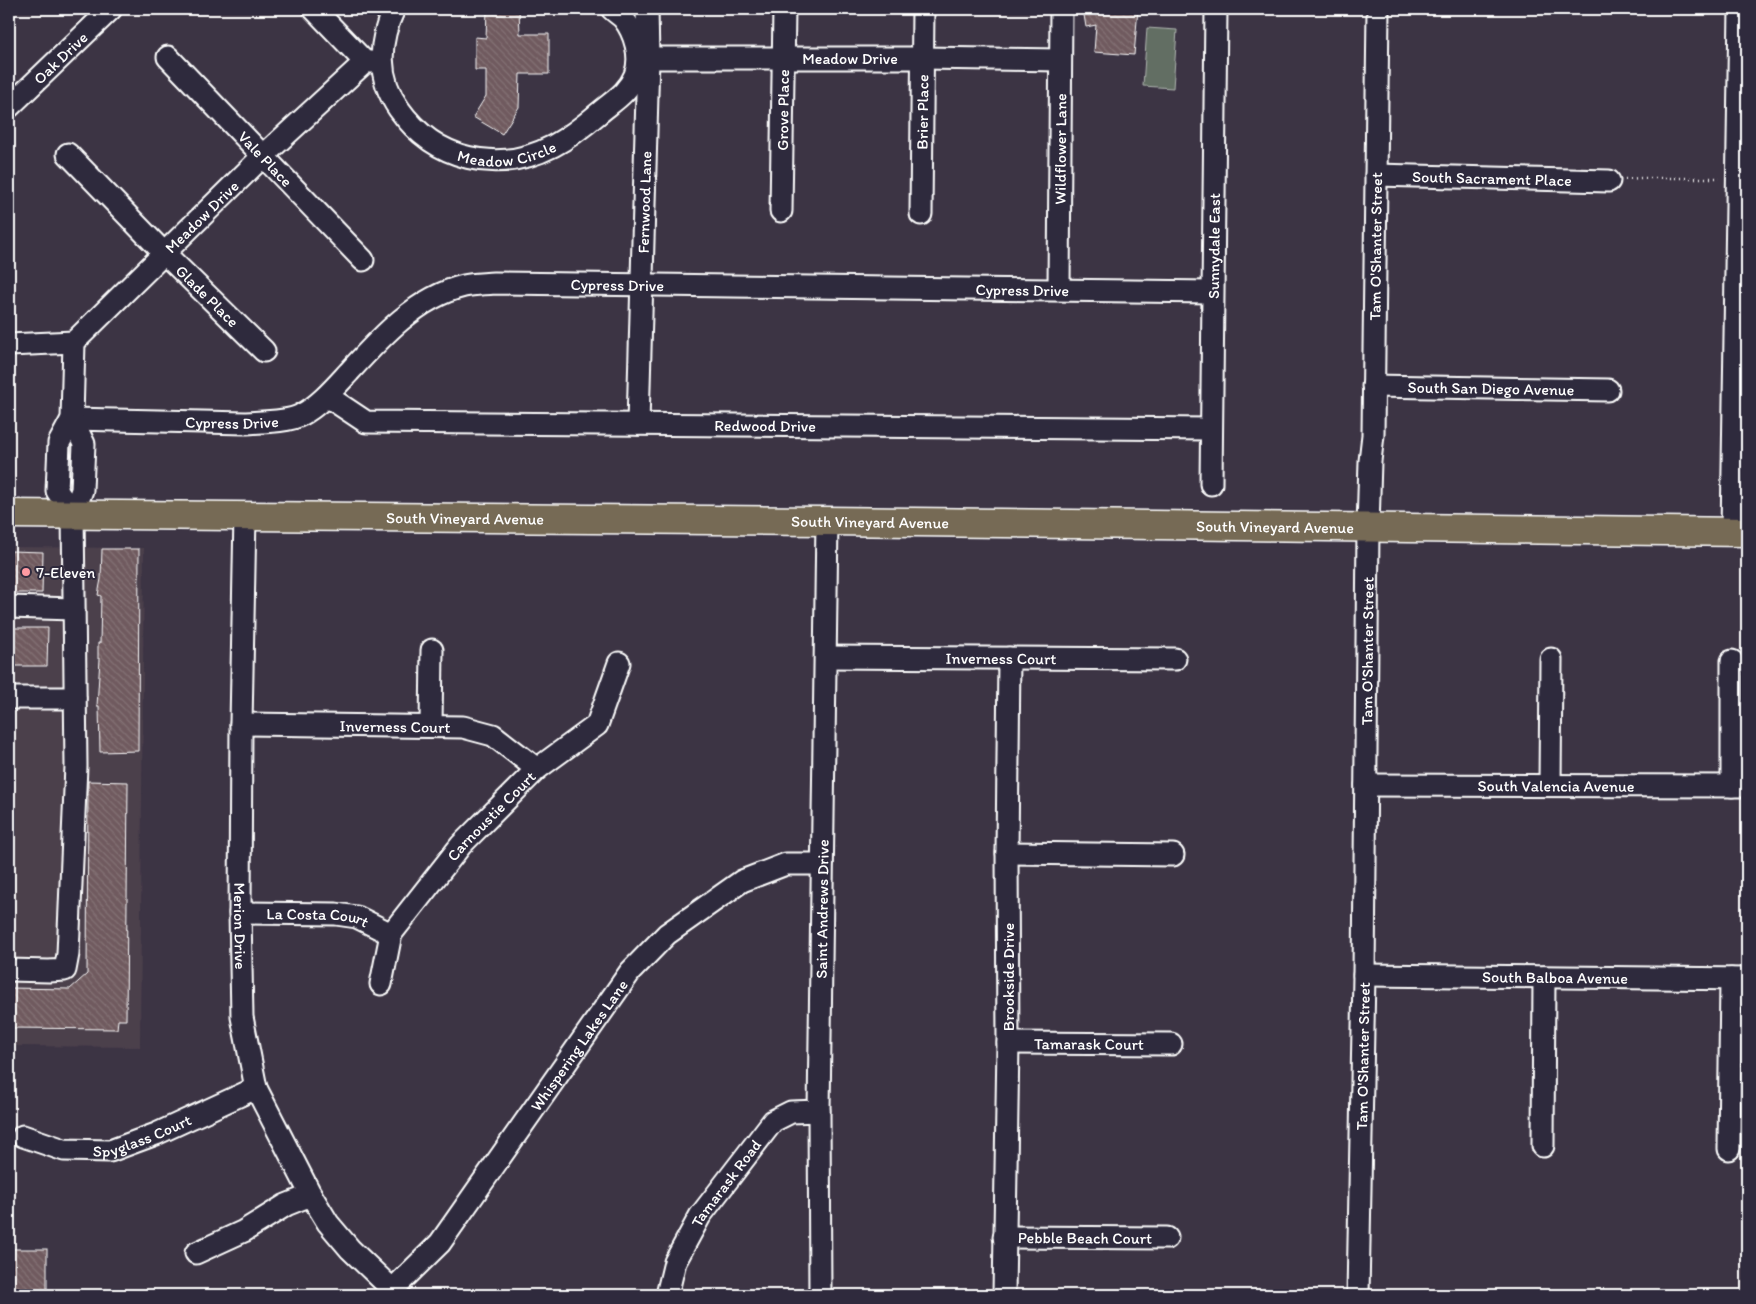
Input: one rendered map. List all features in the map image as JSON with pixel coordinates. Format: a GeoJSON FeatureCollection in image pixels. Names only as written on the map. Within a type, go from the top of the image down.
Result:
{"type":"FeatureCollection","features":[{"type":"Feature","properties":{"kind":"main road","name":"South Vineyard Avenue"},"geometry":{"type":"LineString","coordinates":[[9,514],[828,521],[1740,532]]}},
{"type":"Feature","properties":{"kind":"street","name":"Oak Drive"},"geometry":{"type":"LineString","coordinates":[[9,107],[111,9]]}},
{"type":"Feature","properties":{"kind":"street"},"geometry":{"type":"LineString","coordinates":[[314,9],[374,62]]}},
{"type":"Feature","properties":{"kind":"street","name":"Meadow Circle"},"geometry":{"type":"LineString","coordinates":[[394,9],[374,62],[387,90],[406,119],[420,134],[437,146],[456,155],[494,160],[514,159],[552,146],[586,125],[626,92],[643,58]]}},
{"type":"Feature","properties":{"kind":"street"},"geometry":{"type":"LineString","coordinates":[[612,9],[623,18],[643,58]]}},
{"type":"Feature","properties":{"kind":"street","name":"Fernwood Lane"},"geometry":{"type":"LineString","coordinates":[[638,424],[642,285],[643,58],[647,9]]}},
{"type":"Feature","properties":{"kind":"street","name":"Grove Place"},"geometry":{"type":"LineString","coordinates":[[781,211],[784,9]]}},
{"type":"Feature","properties":{"kind":"street","name":"Brier Place"},"geometry":{"type":"LineString","coordinates":[[921,214],[923,9]]}},
{"type":"Feature","properties":{"kind":"street","name":"Wildflower Lane"},"geometry":{"type":"LineString","coordinates":[[1059,289],[1061,9]]}},
{"type":"Feature","properties":{"kind":"street","name":"Sunnydale East"},"geometry":{"type":"LineString","coordinates":[[1211,484],[1216,9]]}},
{"type":"Feature","properties":{"kind":"street","name":"Tam O'Shanter Street"},"geometry":{"type":"LineString","coordinates":[[1358,1295],[1364,975],[1368,528],[1373,386],[1378,9]]}},
{"type":"Feature","properties":{"kind":"street"},"geometry":{"type":"LineString","coordinates":[[1740,9],[1743,98],[1737,178],[1741,288],[1740,532]]}},
{"type":"Feature","properties":{"kind":"street","name":"Vale Place"},"geometry":{"type":"LineString","coordinates":[[168,57],[363,260]]}},
{"type":"Feature","properties":{"kind":"street","name":"Meadow Drive"},"geometry":{"type":"LineString","coordinates":[[643,58],[1060,60]]}},
{"type":"Feature","properties":{"kind":"street","name":"Meadow Drive"},"geometry":{"type":"LineString","coordinates":[[74,342],[263,156],[374,62]]}},
{"type":"Feature","properties":{"kind":"street","name":"Glade Place"},"geometry":{"type":"LineString","coordinates":[[68,154],[264,351]]}},
{"type":"Feature","properties":{"kind":"street","name":"South Sacrament Place"},"geometry":{"type":"LineString","coordinates":[[1376,175],[1609,181]]}},
{"type":"Feature","properties":{"kind":"street","name":"Cypress Drive"},"geometry":{"type":"LineString","coordinates":[[72,419],[245,423],[270,422],[301,416],[327,396],[375,343],[405,317],[434,296],[464,286],[494,283],[1212,292]]}},
{"type":"Feature","properties":{"kind":"street"},"geometry":{"type":"LineString","coordinates":[[9,345],[74,342],[72,419],[59,443],[57,491],[73,514],[76,766],[68,954],[64,970],[49,972],[9,970]]}},
{"type":"Feature","properties":{"kind":"street","name":"South San Diego Avenue"},"geometry":{"type":"LineString","coordinates":[[1373,386],[1608,390]]}},
{"type":"Feature","properties":{"kind":"street","name":"Redwood Drive"},"geometry":{"type":"LineString","coordinates":[[327,396],[366,422],[1211,430]]}},
{"type":"Feature","properties":{"kind":"street","name":"Merion Drive"},"geometry":{"type":"LineString","coordinates":[[245,515],[241,724],[240,913],[242,1017],[256,1088],[311,1195],[328,1224],[393,1293]]}},
{"type":"Feature","properties":{"kind":"street","name":"Saint Andrews Drive"},"geometry":{"type":"LineString","coordinates":[[820,1295],[819,1111],[828,521]]}},
{"type":"Feature","properties":{"kind":"street"},"geometry":{"type":"LineString","coordinates":[[9,607],[73,609]]}},
{"type":"Feature","properties":{"kind":"street"},"geometry":{"type":"LineString","coordinates":[[431,726],[432,650]]}},
{"type":"Feature","properties":{"kind":"street","name":"Inverness Court"},"geometry":{"type":"LineString","coordinates":[[826,657],[1175,659]]}},
{"type":"Feature","properties":{"kind":"street","name":"Brookside Drive"},"geometry":{"type":"LineString","coordinates":[[1004,1295],[1008,1043],[1009,658]]}},
{"type":"Feature","properties":{"kind":"street"},"geometry":{"type":"LineString","coordinates":[[1550,785],[1551,658]]}},
{"type":"Feature","properties":{"kind":"street"},"geometry":{"type":"LineString","coordinates":[[1732,661],[1740,786]]}},
{"type":"Feature","properties":{"kind":"street","name":"Carnoustie Court"},"geometry":{"type":"LineString","coordinates":[[381,984],[391,934],[461,846],[537,769],[597,725],[619,663]]}},
{"type":"Feature","properties":{"kind":"street"},"geometry":{"type":"LineString","coordinates":[[9,698],[75,698]]}},
{"type":"Feature","properties":{"kind":"street","name":"Inverness Court"},"geometry":{"type":"LineString","coordinates":[[241,724],[463,727],[493,735],[537,769]]}},
{"type":"Feature","properties":{"kind":"street","name":"South Valencia Avenue"},"geometry":{"type":"LineString","coordinates":[[1366,785],[1740,786]]}},
{"type":"Feature","properties":{"kind":"street"},"geometry":{"type":"LineString","coordinates":[[1007,853],[1173,855]]}},
{"type":"Feature","properties":{"kind":"street","name":"Whispering Lakes Lane"},"geometry":{"type":"LineString","coordinates":[[393,1293],[440,1243],[630,972],[667,934],[742,881],[786,864],[822,864]]}},
{"type":"Feature","properties":{"kind":"street","name":"La Costa Court"},"geometry":{"type":"LineString","coordinates":[[240,913],[336,914],[357,917],[391,934]]}},
{"type":"Feature","properties":{"kind":"street","name":"South Balboa Avenue"},"geometry":{"type":"LineString","coordinates":[[1364,975],[1739,979]]}},
{"type":"Feature","properties":{"kind":"street"},"geometry":{"type":"LineString","coordinates":[[1543,1146],[1544,977]]}},
{"type":"Feature","properties":{"kind":"street"},"geometry":{"type":"LineString","coordinates":[[1729,1149],[1739,979]]}},
{"type":"Feature","properties":{"kind":"street","name":"Tamarask Court"},"geometry":{"type":"LineString","coordinates":[[1008,1043],[1171,1044]]}},
{"type":"Feature","properties":{"kind":"street","name":"Spyglass Court"},"geometry":{"type":"LineString","coordinates":[[22,1136],[64,1150],[110,1151],[156,1134],[256,1088]]}},
{"type":"Feature","properties":{"kind":"street","name":"Tamarask Road"},"geometry":{"type":"LineString","coordinates":[[667,1295],[675,1262],[700,1216],[773,1121],[791,1112],[819,1111]]}},
{"type":"Feature","properties":{"kind":"street"},"geometry":{"type":"LineString","coordinates":[[196,1254],[244,1231],[286,1205],[311,1195]]}},
{"type":"Feature","properties":{"kind":"street","name":"Pebble Beach Court"},"geometry":{"type":"LineString","coordinates":[[1004,1237],[1167,1238]]}},
{"type":"Feature","properties":{"kind":"path"},"geometry":{"type":"LineString","coordinates":[[1609,181],[1642,178],[1737,178]]}},
{"type":"Feature","properties":{"kind":"shaded area"},"geometry":{"type":"Polygon","coordinates":[[[9,547],[144,548],[140,1047],[9,1046],[9,547]]]}},
{"type":"Feature","properties":{"kind":"green space"},"geometry":{"type":"Polygon","coordinates":[[[1147,28],[1177,30],[1173,88],[1143,86],[1147,28]]]}},
{"type":"Feature","properties":{"kind":"building"},"geometry":{"type":"Polygon","coordinates":[[[487,9],[519,9],[520,34],[549,34],[549,74],[520,74],[519,107],[502,134],[473,117],[486,96],[486,70],[475,70],[475,37],[486,38],[487,9]]]}},
{"type":"Feature","properties":{"kind":"building"},"geometry":{"type":"Polygon","coordinates":[[[1083,9],[1138,9],[1134,55],[1094,52],[1096,25],[1086,27],[1083,9]]]}},
{"type":"Feature","properties":{"kind":"building"},"geometry":{"type":"Polygon","coordinates":[[[102,549],[139,549],[138,751],[100,752],[99,706],[97,706],[101,596],[98,595],[101,579],[102,549]]]}},
{"type":"Feature","properties":{"kind":"building","name":"7-Eleven"},"geometry":{"type":"Polygon","coordinates":[[[11,551],[43,552],[42,593],[10,593],[11,551]]]}},
{"type":"Feature","properties":{"kind":"building"},"geometry":{"type":"Polygon","coordinates":[[[9,628],[48,628],[47,666],[9,666],[9,628]]]}},
{"type":"Feature","properties":{"kind":"building"},"geometry":{"type":"Polygon","coordinates":[[[88,781],[128,782],[126,1020],[118,1020],[117,1029],[9,1028],[9,988],[70,989],[87,974],[88,781]]]}},
{"type":"Feature","properties":{"kind":"building"},"geometry":{"type":"Polygon","coordinates":[[[9,1249],[47,1249],[47,1295],[9,1295],[9,1249]]]}},
{"type":"Feature","properties":{"kind":"place","name":"7-Eleven"},"geometry":{"type":"Point","coordinates":[26,572]}}]}
